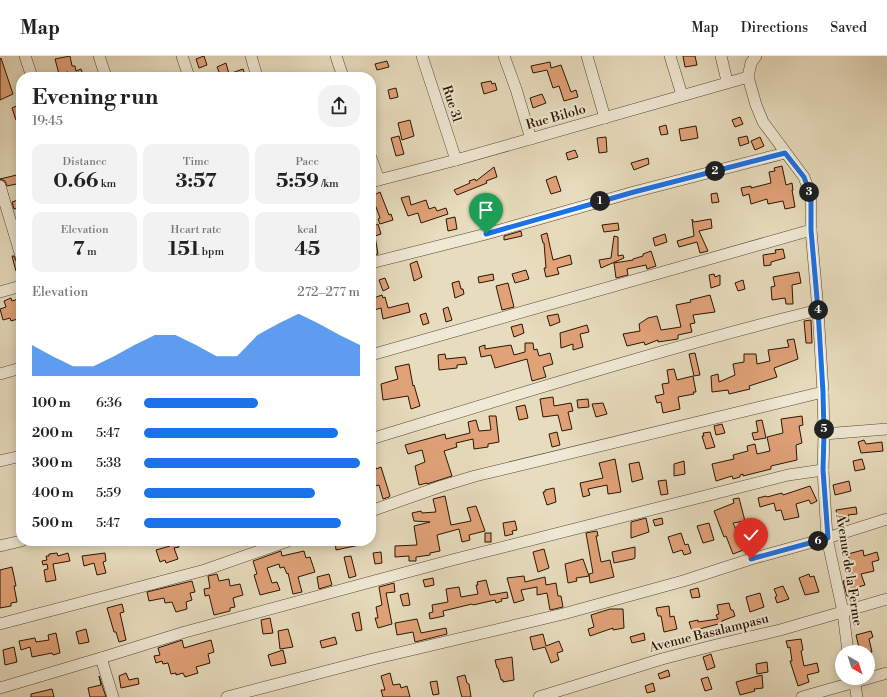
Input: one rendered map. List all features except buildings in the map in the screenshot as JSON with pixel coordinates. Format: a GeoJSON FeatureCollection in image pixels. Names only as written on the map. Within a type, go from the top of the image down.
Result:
{"type":"FeatureCollection","features":[{"type":"Feature","properties":{"kind":"street"},"geometry":{"type":"LineString","coordinates":[[25,56],[30,72]]}},
{"type":"Feature","properties":{"kind":"street"},"geometry":{"type":"LineString","coordinates":[[99,56],[104,72]]}},
{"type":"Feature","properties":{"kind":"street"},"geometry":{"type":"LineString","coordinates":[[182,56],[187,72]]}},
{"type":"Feature","properties":{"kind":"street"},"geometry":{"type":"LineString","coordinates":[[251,56],[256,72]]}},
{"type":"Feature","properties":{"kind":"street"},"geometry":{"type":"LineString","coordinates":[[336,56],[341,72]]}},
{"type":"Feature","properties":{"kind":"street","name":"Rue 31"},"geometry":{"type":"LineString","coordinates":[[422,56],[456,160]]}},
{"type":"Feature","properties":{"kind":"street"},"geometry":{"type":"LineString","coordinates":[[504,56],[532,139]]}},
{"type":"Feature","properties":{"kind":"street"},"geometry":{"type":"LineString","coordinates":[[587,56],[605,118]]}},
{"type":"Feature","properties":{"kind":"street"},"geometry":{"type":"LineString","coordinates":[[670,56],[682,95]]}},
{"type":"Feature","properties":{"kind":"street"},"geometry":{"type":"LineString","coordinates":[[721,56],[728,81]]}},
{"type":"Feature","properties":{"kind":"street"},"geometry":{"type":"LineString","coordinates":[[748,76],[751,62],[756,56]]}},
{"type":"Feature","properties":{"kind":"street","name":"Rue Bilolo"},"geometry":{"type":"LineString","coordinates":[[376,181],[532,139],[748,76]]}},
{"type":"Feature","properties":{"kind":"street","name":"Avenue de la Ferme"},"geometry":{"type":"LineString","coordinates":[[748,76],[763,122],[804,177],[811,196],[811,230],[823,392],[823,470],[828,538],[843,612],[847,645]]}},
{"type":"Feature","properties":{"kind":"street"},"geometry":{"type":"LineString","coordinates":[[376,262],[486,234],[634,192],[785,153]]}},
{"type":"Feature","properties":{"kind":"street"},"geometry":{"type":"LineString","coordinates":[[0,186],[16,239]]}},
{"type":"Feature","properties":{"kind":"street"},"geometry":{"type":"LineString","coordinates":[[376,354],[811,230]]}},
{"type":"Feature","properties":{"kind":"street"},"geometry":{"type":"LineString","coordinates":[[0,292],[16,287]]}},
{"type":"Feature","properties":{"kind":"street"},"geometry":{"type":"LineString","coordinates":[[376,438],[752,326],[818,310]]}},
{"type":"Feature","properties":{"kind":"street"},"geometry":{"type":"LineString","coordinates":[[0,374],[16,369]]}},
{"type":"Feature","properties":{"kind":"street"},"geometry":{"type":"LineString","coordinates":[[376,509],[475,476],[823,392]]}},
{"type":"Feature","properties":{"kind":"street"},"geometry":{"type":"LineString","coordinates":[[824,434],[887,429]]}},
{"type":"Feature","properties":{"kind":"street"},"geometry":{"type":"LineString","coordinates":[[0,462],[16,457]]}},
{"type":"Feature","properties":{"kind":"street"},"geometry":{"type":"LineString","coordinates":[[0,688],[185,632],[452,560],[788,475],[823,470]]}},
{"type":"Feature","properties":{"kind":"street"},"geometry":{"type":"LineString","coordinates":[[227,697],[373,659],[563,614],[683,581],[751,559],[828,538],[887,519]]}},
{"type":"Feature","properties":{"kind":"street"},"geometry":{"type":"LineString","coordinates":[[0,546],[16,542]]}},
{"type":"Feature","properties":{"kind":"street"},"geometry":{"type":"LineString","coordinates":[[0,624],[160,583],[239,559],[274,546]]}},
{"type":"Feature","properties":{"kind":"street","name":"Avenue Basalampasu"},"geometry":{"type":"LineString","coordinates":[[538,697],[662,659],[780,630],[887,599]]}},
{"type":"Feature","properties":{"kind":"street"},"geometry":{"type":"LineString","coordinates":[[101,658],[113,697]]}},
{"type":"Feature","properties":{"kind":"street"},"geometry":{"type":"LineString","coordinates":[[875,676],[887,673]]}},
{"type":"Feature","properties":{"kind":"street"},"geometry":{"type":"LineString","coordinates":[[802,697],[839,685]]}},
{"type":"Feature","properties":{"kind":"street"},"geometry":{"type":"LineString","coordinates":[[856,685],[857,697]]}},
{"type":"Feature","properties":{"kind":"route"},"geometry":{"type":"LineString","coordinates":[[486,234],[634,192],[785,153],[804,177],[811,196],[811,230],[823,392],[823,470],[828,538],[751,559]]}}]}
